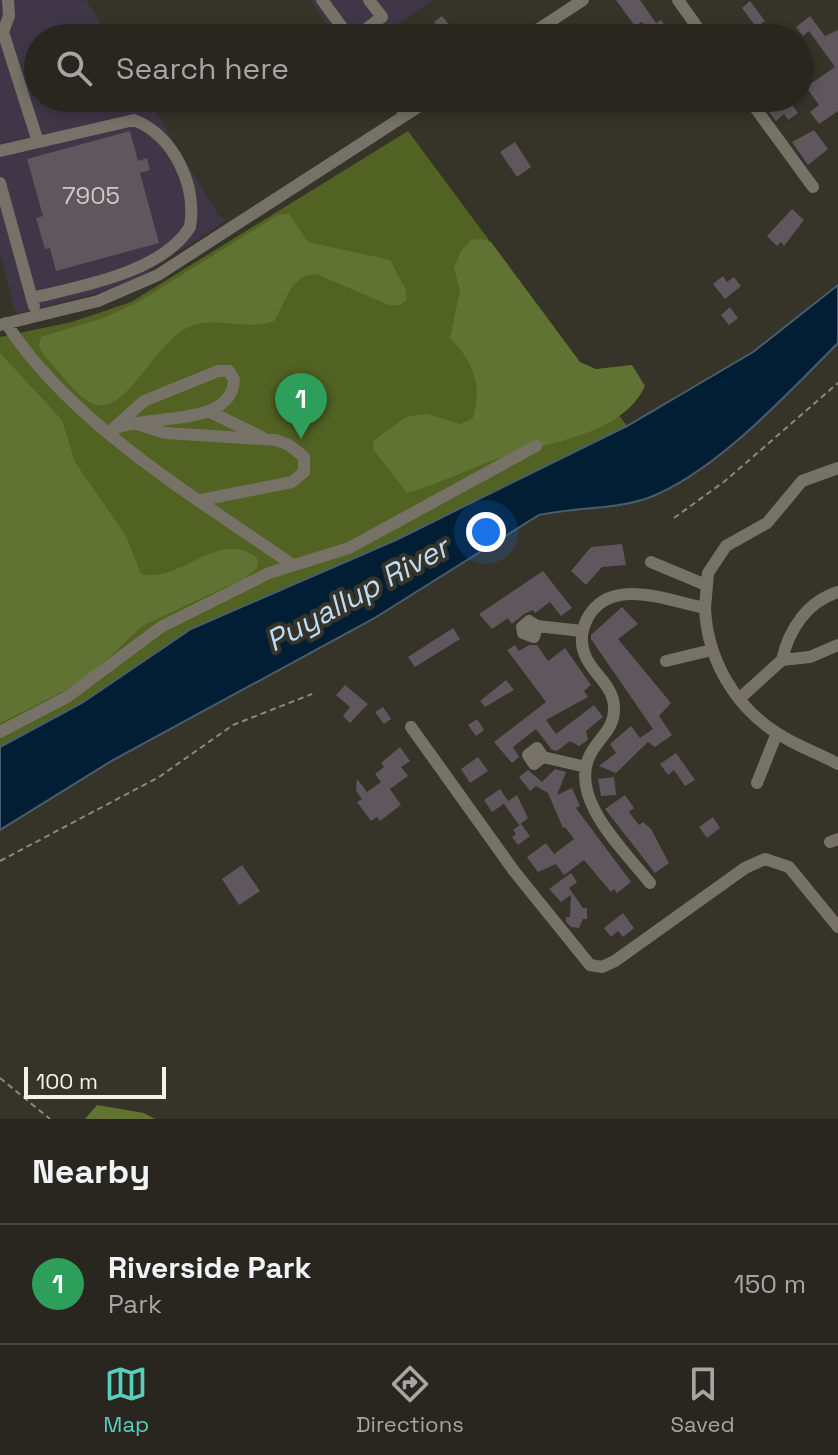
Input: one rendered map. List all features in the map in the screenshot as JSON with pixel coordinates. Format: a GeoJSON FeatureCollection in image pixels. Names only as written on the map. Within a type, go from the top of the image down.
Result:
{"type":"FeatureCollection","features":[{"type":"Feature","properties":{"kind":"street"},"geometry":{"type":"LineString","coordinates":[[8,0],[9,16],[3,32],[24,98]]}},
{"type":"Feature","properties":{"kind":"street"},"geometry":{"type":"LineString","coordinates":[[322,0],[341,24]]}},
{"type":"Feature","properties":{"kind":"street"},"geometry":{"type":"LineString","coordinates":[[369,0],[382,17],[372,24]]}},
{"type":"Feature","properties":{"kind":"street"},"geometry":{"type":"LineString","coordinates":[[562,14],[563,0]]}},
{"type":"Feature","properties":{"kind":"street"},"geometry":{"type":"LineString","coordinates":[[547,24],[583,0]]}},
{"type":"Feature","properties":{"kind":"street"},"geometry":{"type":"LineString","coordinates":[[678,0],[695,24]]}},
{"type":"Feature","properties":{"kind":"street"},"geometry":{"type":"LineString","coordinates":[[28,112],[38,142]]}},
{"type":"Feature","properties":{"kind":"street"},"geometry":{"type":"LineString","coordinates":[[293,565],[201,500],[52,383],[3,324],[124,293],[158,275],[411,112]]}},
{"type":"Feature","properties":{"kind":"street"},"geometry":{"type":"LineString","coordinates":[[759,112],[813,187]]}},
{"type":"Feature","properties":{"kind":"street"},"geometry":{"type":"LineString","coordinates":[[0,151],[123,120],[146,125],[158,134],[176,157],[188,191],[192,217],[185,235],[165,252],[121,275],[32,298]]}},
{"type":"Feature","properties":{"kind":"street"},"geometry":{"type":"LineString","coordinates":[[0,183],[37,317]]}},
{"type":"Feature","properties":{"kind":"street"},"geometry":{"type":"LineString","coordinates":[[218,371],[229,371],[233,388],[225,401],[210,412],[112,429],[144,401],[218,371]]}},
{"type":"Feature","properties":{"kind":"street"},"geometry":{"type":"LineString","coordinates":[[210,412],[264,439]]}},
{"type":"Feature","properties":{"kind":"street"},"geometry":{"type":"LineString","coordinates":[[134,423],[165,433],[264,439],[289,445],[299,451],[306,466],[300,477],[292,482],[201,500]]}},
{"type":"Feature","properties":{"kind":"street"},"geometry":{"type":"LineString","coordinates":[[0,732],[67,697],[161,627],[269,573],[349,548],[536,446]]}},
{"type":"Feature","properties":{"kind":"street"},"geometry":{"type":"LineString","coordinates":[[838,468],[802,481],[767,523],[726,546],[708,573],[705,608],[712,650],[739,699],[777,733],[833,761],[838,749]]}},
{"type":"Feature","properties":{"kind":"street"},"geometry":{"type":"LineString","coordinates":[[651,562],[706,585]]}},
{"type":"Feature","properties":{"kind":"street"},"geometry":{"type":"LineString","coordinates":[[739,699],[782,660],[790,634],[802,616],[820,600],[838,592]]}},
{"type":"Feature","properties":{"kind":"street"},"geometry":{"type":"LineString","coordinates":[[650,883],[598,814],[588,793],[586,767],[592,751],[612,724],[614,709],[612,694],[584,653],[582,631],[588,616],[610,598],[633,593],[705,608]]}},
{"type":"Feature","properties":{"kind":"street"},"geometry":{"type":"LineString","coordinates":[[537,626],[582,631]]}},
{"type":"Feature","properties":{"kind":"street"},"geometry":{"type":"LineString","coordinates":[[782,660],[810,657],[838,645]]}},
{"type":"Feature","properties":{"kind":"street"},"geometry":{"type":"LineString","coordinates":[[666,661],[712,650]]}},
{"type":"Feature","properties":{"kind":"street"},"geometry":{"type":"LineString","coordinates":[[411,727],[514,871],[590,965],[602,967],[615,961],[745,868],[765,859],[789,867],[838,927]]}},
{"type":"Feature","properties":{"kind":"street"},"geometry":{"type":"LineString","coordinates":[[757,783],[777,733]]}},
{"type":"Feature","properties":{"kind":"street"},"geometry":{"type":"LineString","coordinates":[[543,757],[586,767]]}},
{"type":"Feature","properties":{"kind":"path"},"geometry":{"type":"LineString","coordinates":[[674,518],[725,481],[838,383]]}},
{"type":"Feature","properties":{"kind":"path"},"geometry":{"type":"LineString","coordinates":[[0,861],[159,777],[233,725],[312,694]]}},
{"type":"Feature","properties":{"kind":"path"},"geometry":{"type":"LineString","coordinates":[[0,1078],[50,1119]]}},
{"type":"Feature","properties":{"kind":"shaded area"},"geometry":{"type":"Polygon","coordinates":[[[0,0],[86,0],[101,24],[24,24],[24,112],[156,112],[219,216],[227,220],[143,275],[110,290],[16,314],[0,253],[0,0]]]}},
{"type":"Feature","properties":{"kind":"shaded area"},"geometry":{"type":"Polygon","coordinates":[[[310,0],[433,0],[396,24],[328,24],[310,0]]]}},
{"type":"Feature","properties":{"kind":"green space"},"geometry":{"type":"Polygon","coordinates":[[[408,131],[627,426],[396,540],[191,629],[82,703],[0,747],[0,337],[72,322],[131,302],[408,131]]]}},
{"type":"Feature","properties":{"kind":"green space"},"geometry":{"type":"Polygon","coordinates":[[[289,214],[308,242],[390,260],[405,288],[407,300],[400,305],[389,305],[316,274],[307,276],[294,285],[274,321],[254,325],[214,322],[194,325],[165,346],[126,392],[113,402],[100,405],[80,395],[43,354],[39,345],[41,337],[106,317],[140,301],[278,215],[289,214]]]}},
{"type":"Feature","properties":{"kind":"green space"},"geometry":{"type":"Polygon","coordinates":[[[471,240],[491,242],[580,362],[596,369],[632,365],[645,386],[634,403],[601,427],[500,458],[407,493],[373,449],[374,440],[406,417],[427,414],[461,424],[473,418],[477,395],[474,374],[465,356],[450,338],[460,290],[454,268],[461,251],[471,240]]]}},
{"type":"Feature","properties":{"kind":"green space"},"geometry":{"type":"Polygon","coordinates":[[[0,353],[62,420],[75,462],[126,536],[141,574],[156,575],[171,571],[229,549],[243,551],[258,559],[257,568],[245,578],[142,626],[84,681],[0,723],[0,353]]]}},
{"type":"Feature","properties":{"kind":"green space"},"geometry":{"type":"Polygon","coordinates":[[[97,1105],[144,1113],[155,1119],[85,1119],[97,1105]]]}},
{"type":"Feature","properties":{"kind":"water","name":"Puyallup River"},"geometry":{"type":"Polygon","coordinates":[[[838,285],[838,343],[749,430],[699,470],[673,486],[635,502],[539,515],[373,619],[113,760],[0,830],[0,747],[82,703],[191,629],[396,540],[627,426],[753,352],[838,285]]]}},
{"type":"Feature","properties":{"kind":"building"},"geometry":{"type":"Polygon","coordinates":[[[616,0],[640,0],[656,23],[661,20],[664,24],[642,22],[634,24],[616,0]]]}},
{"type":"Feature","properties":{"kind":"building"},"geometry":{"type":"Polygon","coordinates":[[[750,1],[765,21],[754,24],[742,8],[750,1]]]}},
{"type":"Feature","properties":{"kind":"building"},"geometry":{"type":"Polygon","coordinates":[[[442,16],[448,24],[436,24],[434,22],[442,16]]]}},
{"type":"Feature","properties":{"kind":"building"},"geometry":{"type":"Polygon","coordinates":[[[810,16],[825,36],[838,30],[838,111],[819,124],[810,112],[814,112],[819,105],[814,98],[814,81],[835,67],[814,38],[814,24],[800,24],[810,16]]]}},
{"type":"Feature","properties":{"kind":"building"},"geometry":{"type":"Polygon","coordinates":[[[769,112],[798,113],[788,120],[784,114],[776,121],[769,112]]]}},
{"type":"Feature","properties":{"kind":"building"},"geometry":{"type":"Polygon","coordinates":[[[814,130],[828,149],[808,165],[792,142],[814,130]]]}},
{"type":"Feature","properties":{"kind":"building"},"geometry":{"type":"Polygon","coordinates":[[[130,131],[138,161],[147,158],[150,170],[140,173],[159,243],[56,271],[50,248],[45,249],[36,218],[43,216],[27,159],[130,131]]]}},
{"type":"Feature","properties":{"kind":"building"},"geometry":{"type":"Polygon","coordinates":[[[515,142],[531,167],[517,177],[500,152],[515,142]]]}},
{"type":"Feature","properties":{"kind":"building"},"geometry":{"type":"Polygon","coordinates":[[[792,209],[804,220],[784,246],[781,242],[777,246],[767,236],[792,209]]]}},
{"type":"Feature","properties":{"kind":"building"},"geometry":{"type":"Polygon","coordinates":[[[723,276],[727,282],[734,277],[741,286],[725,299],[713,284],[723,276]]]}},
{"type":"Feature","properties":{"kind":"building"},"geometry":{"type":"Polygon","coordinates":[[[730,307],[738,318],[729,325],[721,315],[730,307]]]}},
{"type":"Feature","properties":{"kind":"building"},"geometry":{"type":"Polygon","coordinates":[[[622,544],[626,565],[602,567],[586,585],[571,571],[591,547],[622,544]]]}},
{"type":"Feature","properties":{"kind":"building"},"geometry":{"type":"Polygon","coordinates":[[[543,571],[572,608],[561,616],[550,602],[535,613],[533,610],[524,614],[512,624],[508,618],[492,629],[479,614],[543,571]]]}},
{"type":"Feature","properties":{"kind":"building"},"geometry":{"type":"Polygon","coordinates":[[[622,607],[638,624],[618,639],[671,703],[659,716],[672,735],[655,747],[648,742],[616,773],[599,766],[616,753],[610,744],[631,726],[640,738],[653,729],[591,639],[591,635],[622,607]]]}},
{"type":"Feature","properties":{"kind":"building"},"geometry":{"type":"Polygon","coordinates":[[[453,628],[460,639],[415,667],[408,657],[453,628]]]}},
{"type":"Feature","properties":{"kind":"building"},"geometry":{"type":"Polygon","coordinates":[[[515,645],[519,651],[529,645],[537,645],[548,661],[565,648],[591,685],[584,691],[588,697],[546,720],[556,734],[594,705],[603,717],[586,731],[588,740],[579,746],[570,741],[557,751],[552,750],[536,729],[513,747],[519,757],[512,763],[494,742],[546,702],[507,650],[515,645]]]}},
{"type":"Feature","properties":{"kind":"building"},"geometry":{"type":"Polygon","coordinates":[[[506,680],[514,690],[485,707],[480,701],[506,680]]]}},
{"type":"Feature","properties":{"kind":"building"},"geometry":{"type":"Polygon","coordinates":[[[345,685],[368,704],[350,723],[343,716],[350,707],[336,695],[345,685]]]}},
{"type":"Feature","properties":{"kind":"building"},"geometry":{"type":"Polygon","coordinates":[[[383,707],[391,719],[384,724],[375,712],[383,707]]]}},
{"type":"Feature","properties":{"kind":"building"},"geometry":{"type":"Polygon","coordinates":[[[477,719],[484,730],[476,736],[468,725],[477,719]]]}},
{"type":"Feature","properties":{"kind":"building"},"geometry":{"type":"Polygon","coordinates":[[[400,747],[410,761],[401,767],[408,776],[390,789],[401,805],[380,821],[377,817],[371,821],[357,802],[362,799],[356,791],[357,779],[367,792],[381,782],[375,774],[384,767],[381,763],[400,747]]]}},
{"type":"Feature","properties":{"kind":"building"},"geometry":{"type":"Polygon","coordinates":[[[676,753],[695,780],[685,786],[674,770],[668,775],[660,764],[676,753]]]}},
{"type":"Feature","properties":{"kind":"building"},"geometry":{"type":"Polygon","coordinates":[[[478,757],[488,771],[470,783],[461,769],[478,757]]]}},
{"type":"Feature","properties":{"kind":"building"},"geometry":{"type":"Polygon","coordinates":[[[555,769],[566,772],[557,795],[572,788],[580,806],[576,808],[631,882],[617,893],[614,889],[611,892],[584,860],[564,875],[556,864],[538,872],[527,857],[546,843],[554,854],[574,839],[563,828],[548,793],[536,786],[530,791],[519,777],[528,770],[542,782],[555,769]]]}},
{"type":"Feature","properties":{"kind":"building"},"geometry":{"type":"Polygon","coordinates":[[[614,777],[616,795],[601,796],[598,779],[614,777]]]}},
{"type":"Feature","properties":{"kind":"building"},"geometry":{"type":"Polygon","coordinates":[[[500,789],[508,801],[492,812],[484,800],[500,789]]]}},
{"type":"Feature","properties":{"kind":"building"},"geometry":{"type":"Polygon","coordinates":[[[517,795],[528,818],[519,825],[504,804],[517,795]]]}},
{"type":"Feature","properties":{"kind":"building"},"geometry":{"type":"Polygon","coordinates":[[[625,795],[634,808],[629,812],[639,825],[643,822],[651,829],[669,863],[655,873],[605,809],[625,795]]]}},
{"type":"Feature","properties":{"kind":"building"},"geometry":{"type":"Polygon","coordinates":[[[713,817],[720,828],[707,838],[699,827],[713,817]]]}},
{"type":"Feature","properties":{"kind":"building"},"geometry":{"type":"Polygon","coordinates":[[[521,824],[530,836],[518,845],[512,837],[516,834],[513,830],[521,824]]]}},
{"type":"Feature","properties":{"kind":"building"},"geometry":{"type":"Polygon","coordinates":[[[242,865],[260,891],[239,905],[222,879],[242,865]]]}},
{"type":"Feature","properties":{"kind":"building"},"geometry":{"type":"Polygon","coordinates":[[[571,873],[577,882],[569,888],[583,908],[587,908],[587,919],[583,919],[579,928],[571,927],[566,922],[566,917],[570,917],[571,895],[561,902],[549,889],[571,873]]]}},
{"type":"Feature","properties":{"kind":"building"},"geometry":{"type":"Polygon","coordinates":[[[623,913],[634,928],[623,937],[618,931],[611,937],[604,928],[623,913]]]}},
{"type":"Feature","properties":{"kind":"place","name":"Riverside Park"},"geometry":{"type":"Point","coordinates":[301,439]}}]}
